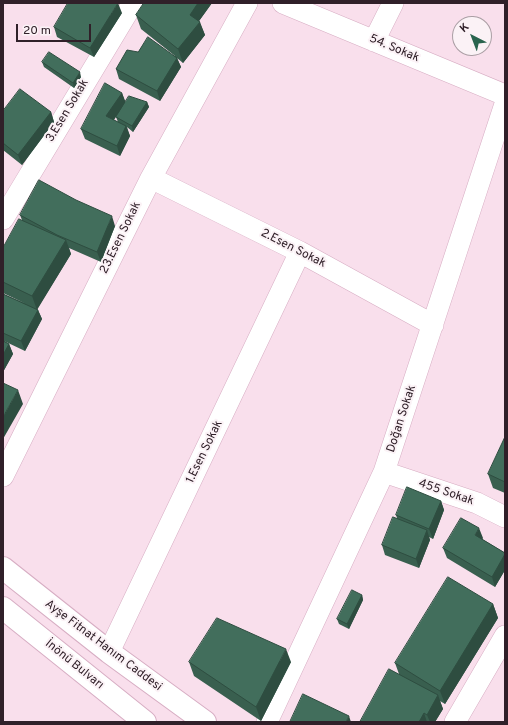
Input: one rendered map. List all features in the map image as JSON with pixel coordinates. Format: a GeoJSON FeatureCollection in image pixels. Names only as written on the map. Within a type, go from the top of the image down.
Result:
{"type":"FeatureCollection","features":[{"type":"Feature","properties":{"kind":"main road","name":"Ayşe Fitnat Hanım Caddesi"},"geometry":{"type":"LineString","coordinates":[[3,568],[109,652],[205,722]]}},
{"type":"Feature","properties":{"kind":"main road","name":"İnönü Bulvarı"},"geometry":{"type":"LineString","coordinates":[[3,608],[145,722]]}},
{"type":"Feature","properties":{"kind":"street","name":"3.Esen Sokak"},"geometry":{"type":"LineString","coordinates":[[3,219],[133,3]]}},
{"type":"Feature","properties":{"kind":"street","name":"23.Esen Sokak"},"geometry":{"type":"LineString","coordinates":[[3,476],[151,178],[246,3]]}},
{"type":"Feature","properties":{"kind":"street","name":"54. Sokak"},"geometry":{"type":"LineString","coordinates":[[283,3],[505,96]]}},
{"type":"Feature","properties":{"kind":"street"},"geometry":{"type":"LineString","coordinates":[[374,41],[393,3]]}},
{"type":"Feature","properties":{"kind":"street","name":"Doğan Sokak"},"geometry":{"type":"LineString","coordinates":[[267,722],[384,472],[505,104]]}},
{"type":"Feature","properties":{"kind":"street","name":"2.Esen Sokak"},"geometry":{"type":"LineString","coordinates":[[151,178],[300,252],[433,325]]}},
{"type":"Feature","properties":{"kind":"street","name":"1.Esen Sokak"},"geometry":{"type":"LineString","coordinates":[[109,652],[300,252]]}},
{"type":"Feature","properties":{"kind":"street","name":"455 Sokak"},"geometry":{"type":"LineString","coordinates":[[384,472],[477,503],[505,517]]}},
{"type":"Feature","properties":{"kind":"street"},"geometry":{"type":"LineString","coordinates":[[455,722],[505,636]]}},
{"type":"Feature","properties":{"kind":"building"},"geometry":{"type":"Polygon","coordinates":[[[68,3],[118,3],[90,48],[54,27],[68,3]]]}},
{"type":"Feature","properties":{"kind":"building"},"geometry":{"type":"Polygon","coordinates":[[[144,3],[198,3],[190,15],[200,22],[178,49],[136,15],[144,3]]]}},
{"type":"Feature","properties":{"kind":"building"},"geometry":{"type":"Polygon","coordinates":[[[148,37],[177,58],[157,91],[116,69],[127,50],[138,52],[148,37]]]}},
{"type":"Feature","properties":{"kind":"building"},"geometry":{"type":"Polygon","coordinates":[[[49,52],[80,72],[73,83],[42,62],[49,52]]]}},
{"type":"Feature","properties":{"kind":"building"},"geometry":{"type":"Polygon","coordinates":[[[105,83],[122,93],[106,116],[126,126],[117,146],[81,129],[105,83]]]}},
{"type":"Feature","properties":{"kind":"building"},"geometry":{"type":"Polygon","coordinates":[[[20,89],[51,112],[18,155],[3,143],[3,111],[20,89]]]}},
{"type":"Feature","properties":{"kind":"building"},"geometry":{"type":"Polygon","coordinates":[[[129,96],[147,102],[132,126],[116,117],[129,96]]]}},
{"type":"Feature","properties":{"kind":"building"},"geometry":{"type":"Polygon","coordinates":[[[39,180],[76,200],[112,216],[97,252],[57,235],[20,215],[39,180]]]}},
{"type":"Feature","properties":{"kind":"building"},"geometry":{"type":"Polygon","coordinates":[[[19,219],[66,240],[32,296],[3,282],[3,248],[19,219]]]}},
{"type":"Feature","properties":{"kind":"building"},"geometry":{"type":"Polygon","coordinates":[[[3,294],[38,310],[21,341],[3,333],[3,294]]]}},
{"type":"Feature","properties":{"kind":"building"},"geometry":{"type":"Polygon","coordinates":[[[3,341],[9,344],[3,355],[3,341]]]}},
{"type":"Feature","properties":{"kind":"building"},"geometry":{"type":"Polygon","coordinates":[[[3,383],[18,390],[3,417],[3,383]]]}},
{"type":"Feature","properties":{"kind":"building"},"geometry":{"type":"Polygon","coordinates":[[[505,437],[505,482],[488,474],[505,437]]]}},
{"type":"Feature","properties":{"kind":"building"},"geometry":{"type":"Polygon","coordinates":[[[407,487],[441,501],[429,529],[396,515],[407,487]]]}},
{"type":"Feature","properties":{"kind":"building"},"geometry":{"type":"Polygon","coordinates":[[[393,517],[427,530],[416,559],[382,545],[393,517]]]}},
{"type":"Feature","properties":{"kind":"building"},"geometry":{"type":"Polygon","coordinates":[[[461,518],[479,528],[475,535],[505,553],[492,577],[443,548],[461,518]]]}},
{"type":"Feature","properties":{"kind":"building"},"geometry":{"type":"Polygon","coordinates":[[[448,577],[493,604],[440,691],[395,663],[448,577]]]}},
{"type":"Feature","properties":{"kind":"building"},"geometry":{"type":"Polygon","coordinates":[[[352,590],[362,595],[347,624],[337,619],[352,590]]]}},
{"type":"Feature","properties":{"kind":"building"},"geometry":{"type":"Polygon","coordinates":[[[217,618],[286,649],[256,707],[189,662],[217,618]]]}},
{"type":"Feature","properties":{"kind":"building"},"geometry":{"type":"Polygon","coordinates":[[[389,669],[438,695],[427,715],[424,713],[419,722],[360,722],[389,669]]]}},
{"type":"Feature","properties":{"kind":"building"},"geometry":{"type":"Polygon","coordinates":[[[303,694],[349,716],[346,722],[290,722],[303,694]]]}}]}
